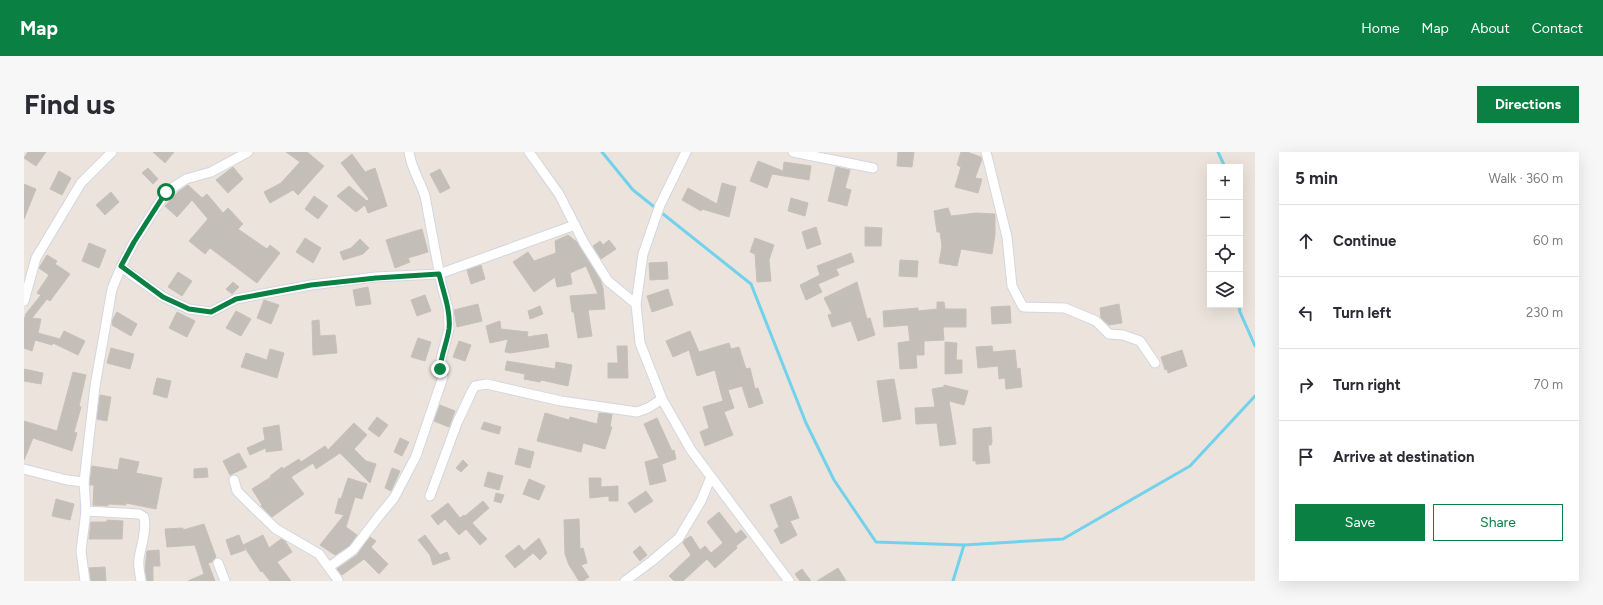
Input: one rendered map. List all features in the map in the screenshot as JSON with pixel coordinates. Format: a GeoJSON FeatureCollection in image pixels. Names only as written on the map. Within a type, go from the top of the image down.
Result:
{"type":"FeatureCollection","features":[{"type":"Feature","properties":{"kind":"street"},"geometry":{"type":"LineString","coordinates":[[24,300],[36,258],[81,183],[112,152]]}},
{"type":"Feature","properties":{"kind":"street"},"geometry":{"type":"LineString","coordinates":[[85,581],[82,551],[86,511],[84,482],[95,386],[112,289],[121,266],[134,242],[166,192],[186,179],[211,172],[248,152]]}},
{"type":"Feature","properties":{"kind":"street"},"geometry":{"type":"LineString","coordinates":[[329,567],[353,550],[394,498],[416,456],[443,377],[440,369],[441,359],[449,329],[448,308],[439,274],[422,186],[410,160],[409,152]]}},
{"type":"Feature","properties":{"kind":"street"},"geometry":{"type":"LineString","coordinates":[[528,152],[559,194],[575,226],[608,281],[636,304]]}},
{"type":"Feature","properties":{"kind":"street"},"geometry":{"type":"LineString","coordinates":[[686,152],[660,205],[643,254],[636,304],[640,343],[662,399],[691,450],[789,581]]}},
{"type":"Feature","properties":{"kind":"street"},"geometry":{"type":"LineString","coordinates":[[793,152],[874,168]]}},
{"type":"Feature","properties":{"kind":"street"},"geometry":{"type":"LineString","coordinates":[[986,152],[1008,237],[1012,286],[1023,307],[1065,308],[1096,321],[1109,334],[1123,335],[1140,341],[1155,363]]}},
{"type":"Feature","properties":{"kind":"street"},"geometry":{"type":"LineString","coordinates":[[121,266],[163,297],[189,309],[211,312],[236,299],[311,285],[376,278],[439,274],[575,226]]}},
{"type":"Feature","properties":{"kind":"street"},"geometry":{"type":"LineString","coordinates":[[430,496],[457,424],[472,391],[476,386],[487,384],[561,401],[637,412],[648,408],[662,399]]}},
{"type":"Feature","properties":{"kind":"street"},"geometry":{"type":"LineString","coordinates":[[24,469],[67,480],[84,482]]}},
{"type":"Feature","properties":{"kind":"street"},"geometry":{"type":"LineString","coordinates":[[625,581],[679,538],[701,500],[710,477]]}},
{"type":"Feature","properties":{"kind":"street"},"geometry":{"type":"LineString","coordinates":[[234,480],[237,491],[276,529],[303,543],[319,554],[329,567],[336,581]]}},
{"type":"Feature","properties":{"kind":"street"},"geometry":{"type":"LineString","coordinates":[[86,511],[139,514],[144,517],[145,523],[139,560],[141,581]]}},
{"type":"Feature","properties":{"kind":"street"},"geometry":{"type":"LineString","coordinates":[[218,563],[226,581]]}},
{"type":"Feature","properties":{"kind":"building"},"geometry":{"type":"Polygon","coordinates":[[[28,152],[46,152],[36,166],[24,158],[28,152]]]}},
{"type":"Feature","properties":{"kind":"building"},"geometry":{"type":"Polygon","coordinates":[[[153,152],[174,152],[165,163],[153,152]]]}},
{"type":"Feature","properties":{"kind":"building"},"geometry":{"type":"Polygon","coordinates":[[[286,152],[307,152],[324,166],[298,195],[293,190],[270,203],[264,192],[281,183],[300,162],[286,152]]]}},
{"type":"Feature","properties":{"kind":"building"},"geometry":{"type":"Polygon","coordinates":[[[898,152],[914,152],[912,167],[897,166],[898,152]]]}},
{"type":"Feature","properties":{"kind":"building"},"geometry":{"type":"Polygon","coordinates":[[[961,152],[967,152],[981,157],[982,159],[975,178],[982,179],[978,193],[955,187],[961,167],[957,165],[961,152]]]}},
{"type":"Feature","properties":{"kind":"building"},"geometry":{"type":"Polygon","coordinates":[[[352,154],[365,172],[375,168],[387,206],[368,213],[365,205],[356,212],[337,196],[349,186],[367,201],[369,199],[341,163],[352,154]]]}},
{"type":"Feature","properties":{"kind":"building"},"geometry":{"type":"Polygon","coordinates":[[[758,161],[783,171],[784,162],[811,166],[809,180],[772,174],[767,188],[750,181],[758,161]]]}},
{"type":"Feature","properties":{"kind":"building"},"geometry":{"type":"Polygon","coordinates":[[[233,167],[243,179],[228,193],[216,180],[233,167]]]}},
{"type":"Feature","properties":{"kind":"building"},"geometry":{"type":"Polygon","coordinates":[[[836,167],[850,170],[845,188],[851,190],[847,206],[828,201],[836,167]]]}},
{"type":"Feature","properties":{"kind":"building"},"geometry":{"type":"Polygon","coordinates":[[[148,168],[158,179],[153,184],[142,173],[148,168]]]}},
{"type":"Feature","properties":{"kind":"building"},"geometry":{"type":"Polygon","coordinates":[[[440,169],[450,188],[440,193],[430,174],[440,169]]]}},
{"type":"Feature","properties":{"kind":"building"},"geometry":{"type":"Polygon","coordinates":[[[59,171],[71,178],[62,195],[50,189],[59,171]]]}},
{"type":"Feature","properties":{"kind":"building"},"geometry":{"type":"Polygon","coordinates":[[[722,183],[736,187],[729,217],[702,209],[701,211],[682,200],[688,188],[717,204],[722,183]]]}},
{"type":"Feature","properties":{"kind":"building"},"geometry":{"type":"Polygon","coordinates":[[[24,184],[36,189],[24,219],[24,184]]]}},
{"type":"Feature","properties":{"kind":"building"},"geometry":{"type":"Polygon","coordinates":[[[188,185],[202,198],[207,194],[223,213],[228,208],[243,224],[238,229],[267,249],[270,245],[280,253],[257,283],[210,248],[205,254],[189,241],[208,219],[192,200],[177,217],[165,206],[178,192],[188,185]]]}},
{"type":"Feature","properties":{"kind":"building"},"geometry":{"type":"Polygon","coordinates":[[[111,192],[119,202],[105,215],[96,205],[111,192]]]}},
{"type":"Feature","properties":{"kind":"building"},"geometry":{"type":"Polygon","coordinates":[[[314,196],[328,206],[318,219],[305,209],[314,196]]]}},
{"type":"Feature","properties":{"kind":"building"},"geometry":{"type":"Polygon","coordinates":[[[791,198],[808,203],[805,216],[788,211],[791,198]]]}},
{"type":"Feature","properties":{"kind":"building"},"geometry":{"type":"Polygon","coordinates":[[[948,208],[951,216],[976,213],[995,214],[995,235],[992,254],[961,249],[957,266],[939,263],[942,246],[940,232],[937,232],[934,211],[948,208]]]}},
{"type":"Feature","properties":{"kind":"building"},"geometry":{"type":"Polygon","coordinates":[[[816,227],[821,244],[807,249],[802,232],[816,227]]]}},
{"type":"Feature","properties":{"kind":"building"},"geometry":{"type":"Polygon","coordinates":[[[865,227],[882,228],[881,246],[865,246],[865,227]]]}},
{"type":"Feature","properties":{"kind":"building"},"geometry":{"type":"Polygon","coordinates":[[[422,229],[428,252],[408,258],[410,262],[395,268],[386,240],[422,229]]]}},
{"type":"Feature","properties":{"kind":"building"},"geometry":{"type":"Polygon","coordinates":[[[568,235],[577,242],[600,279],[603,288],[605,309],[588,310],[592,336],[578,338],[570,296],[598,294],[586,266],[570,273],[572,284],[557,287],[555,277],[534,292],[513,262],[528,252],[534,261],[556,253],[555,241],[568,235]]]}},
{"type":"Feature","properties":{"kind":"building"},"geometry":{"type":"Polygon","coordinates":[[[305,238],[321,248],[313,263],[296,252],[305,238]]]}},
{"type":"Feature","properties":{"kind":"building"},"geometry":{"type":"Polygon","coordinates":[[[755,238],[774,245],[769,260],[771,281],[757,282],[755,254],[750,252],[755,238]]]}},
{"type":"Feature","properties":{"kind":"building"},"geometry":{"type":"Polygon","coordinates":[[[360,239],[369,248],[363,254],[343,260],[340,252],[351,248],[360,239]]]}},
{"type":"Feature","properties":{"kind":"building"},"geometry":{"type":"Polygon","coordinates":[[[609,240],[616,249],[601,259],[593,246],[600,241],[603,245],[609,240]]]}},
{"type":"Feature","properties":{"kind":"building"},"geometry":{"type":"Polygon","coordinates":[[[89,243],[106,250],[99,268],[82,261],[89,243]]]}},
{"type":"Feature","properties":{"kind":"building"},"geometry":{"type":"Polygon","coordinates":[[[851,253],[854,262],[836,269],[839,275],[818,284],[822,292],[806,300],[800,285],[820,275],[817,266],[851,253]]]}},
{"type":"Feature","properties":{"kind":"building"},"geometry":{"type":"Polygon","coordinates":[[[47,255],[57,261],[55,264],[70,274],[50,301],[47,299],[32,318],[41,319],[38,333],[60,339],[64,331],[85,341],[78,355],[53,343],[52,345],[35,340],[32,351],[24,348],[24,322],[25,316],[28,317],[25,315],[41,295],[37,293],[49,275],[39,268],[47,255]]]}},
{"type":"Feature","properties":{"kind":"building"},"geometry":{"type":"Polygon","coordinates":[[[900,260],[918,261],[917,277],[899,276],[900,260]]]}},
{"type":"Feature","properties":{"kind":"building"},"geometry":{"type":"Polygon","coordinates":[[[667,262],[668,279],[650,280],[649,263],[667,262]]]}},
{"type":"Feature","properties":{"kind":"building"},"geometry":{"type":"Polygon","coordinates":[[[481,265],[485,279],[471,284],[467,270],[481,265]]]}},
{"type":"Feature","properties":{"kind":"building"},"geometry":{"type":"Polygon","coordinates":[[[178,272],[192,281],[182,296],[168,287],[178,272]]]}},
{"type":"Feature","properties":{"kind":"building"},"geometry":{"type":"Polygon","coordinates":[[[233,282],[239,287],[232,294],[226,289],[233,282]]]}},
{"type":"Feature","properties":{"kind":"building"},"geometry":{"type":"Polygon","coordinates":[[[857,282],[867,319],[870,318],[875,335],[858,341],[851,321],[832,327],[828,315],[832,314],[824,298],[857,282]]]}},
{"type":"Feature","properties":{"kind":"building"},"geometry":{"type":"Polygon","coordinates":[[[368,287],[371,304],[356,306],[353,290],[368,287]]]}},
{"type":"Feature","properties":{"kind":"building"},"geometry":{"type":"Polygon","coordinates":[[[668,289],[673,305],[652,312],[647,296],[668,289]]]}},
{"type":"Feature","properties":{"kind":"building"},"geometry":{"type":"Polygon","coordinates":[[[425,295],[431,311],[417,316],[411,300],[425,295]]]}},
{"type":"Feature","properties":{"kind":"building"},"geometry":{"type":"Polygon","coordinates":[[[264,300],[279,305],[271,324],[257,318],[264,300]]]}},
{"type":"Feature","properties":{"kind":"building"},"geometry":{"type":"Polygon","coordinates":[[[937,302],[944,302],[945,309],[966,309],[966,327],[943,327],[944,340],[924,341],[924,355],[916,355],[917,368],[900,369],[898,343],[910,341],[908,325],[884,327],[883,311],[918,308],[918,311],[937,309],[937,302]]]}},
{"type":"Feature","properties":{"kind":"building"},"geometry":{"type":"Polygon","coordinates":[[[478,304],[482,321],[457,327],[454,310],[478,304]]]}},
{"type":"Feature","properties":{"kind":"building"},"geometry":{"type":"Polygon","coordinates":[[[1119,304],[1122,323],[1109,325],[1101,318],[1100,308],[1119,304]]]}},
{"type":"Feature","properties":{"kind":"building"},"geometry":{"type":"Polygon","coordinates":[[[540,306],[543,314],[530,319],[528,311],[540,306]]]}},
{"type":"Feature","properties":{"kind":"building"},"geometry":{"type":"Polygon","coordinates":[[[1010,306],[1011,323],[992,324],[991,307],[1010,306]]]}},
{"type":"Feature","properties":{"kind":"building"},"geometry":{"type":"Polygon","coordinates":[[[236,311],[251,319],[241,336],[226,328],[236,311]]]}},
{"type":"Feature","properties":{"kind":"building"},"geometry":{"type":"Polygon","coordinates":[[[117,312],[137,324],[131,336],[112,325],[113,319],[117,312]]]}},
{"type":"Feature","properties":{"kind":"building"},"geometry":{"type":"Polygon","coordinates":[[[177,312],[195,321],[187,337],[169,328],[177,312]]]}},
{"type":"Feature","properties":{"kind":"building"},"geometry":{"type":"Polygon","coordinates":[[[319,320],[320,336],[335,335],[337,353],[313,355],[312,321],[319,320]]]}},
{"type":"Feature","properties":{"kind":"building"},"geometry":{"type":"Polygon","coordinates":[[[500,321],[501,329],[528,332],[527,337],[547,334],[549,347],[510,353],[505,352],[508,339],[490,343],[486,326],[500,321]]]}},
{"type":"Feature","properties":{"kind":"building"},"geometry":{"type":"Polygon","coordinates":[[[690,331],[699,352],[729,343],[731,349],[739,347],[746,369],[750,368],[755,389],[758,388],[763,403],[749,408],[742,386],[728,390],[734,408],[724,412],[733,435],[705,446],[700,432],[709,428],[703,407],[723,401],[715,370],[697,376],[689,350],[673,357],[666,341],[690,331]]]}},
{"type":"Feature","properties":{"kind":"building"},"geometry":{"type":"Polygon","coordinates":[[[418,338],[431,342],[425,361],[411,357],[418,338]]]}},
{"type":"Feature","properties":{"kind":"building"},"geometry":{"type":"Polygon","coordinates":[[[459,341],[471,345],[465,361],[453,357],[459,341]]]}},
{"type":"Feature","properties":{"kind":"building"},"geometry":{"type":"Polygon","coordinates":[[[945,342],[957,343],[956,360],[962,360],[962,373],[945,374],[945,342]]]}},
{"type":"Feature","properties":{"kind":"building"},"geometry":{"type":"Polygon","coordinates":[[[617,346],[627,346],[628,378],[608,378],[608,363],[618,363],[617,346]]]}},
{"type":"Feature","properties":{"kind":"building"},"geometry":{"type":"Polygon","coordinates":[[[992,346],[993,352],[1015,350],[1017,369],[1020,368],[1022,387],[1006,389],[1005,378],[999,379],[998,366],[978,368],[976,347],[992,346]]]}},
{"type":"Feature","properties":{"kind":"building"},"geometry":{"type":"Polygon","coordinates":[[[111,348],[134,354],[130,369],[107,363],[111,348]]]}},
{"type":"Feature","properties":{"kind":"building"},"geometry":{"type":"Polygon","coordinates":[[[270,349],[284,353],[277,378],[241,367],[246,353],[267,360],[270,349]]]}},
{"type":"Feature","properties":{"kind":"building"},"geometry":{"type":"Polygon","coordinates":[[[1182,350],[1187,366],[1168,373],[1167,369],[1165,370],[1161,357],[1182,350]]]}},
{"type":"Feature","properties":{"kind":"building"},"geometry":{"type":"Polygon","coordinates":[[[507,361],[555,369],[556,362],[572,365],[568,386],[541,380],[540,382],[524,379],[525,374],[505,370],[507,361]]]}},
{"type":"Feature","properties":{"kind":"building"},"geometry":{"type":"Polygon","coordinates":[[[24,369],[43,373],[41,384],[24,381],[24,369]]]}},
{"type":"Feature","properties":{"kind":"building"},"geometry":{"type":"Polygon","coordinates":[[[73,372],[86,375],[79,406],[81,407],[74,432],[77,433],[72,451],[33,438],[24,460],[24,421],[57,431],[73,372]]]}},
{"type":"Feature","properties":{"kind":"building"},"geometry":{"type":"Polygon","coordinates":[[[157,378],[171,381],[167,398],[153,394],[157,378]]]}},
{"type":"Feature","properties":{"kind":"building"},"geometry":{"type":"Polygon","coordinates":[[[894,379],[901,419],[883,422],[877,381],[894,379]]]}},
{"type":"Feature","properties":{"kind":"building"},"geometry":{"type":"Polygon","coordinates":[[[944,385],[968,391],[964,405],[949,401],[956,444],[940,446],[937,423],[916,424],[915,408],[935,407],[932,389],[944,387],[944,385]]]}},
{"type":"Feature","properties":{"kind":"building"},"geometry":{"type":"Polygon","coordinates":[[[100,395],[111,397],[107,421],[97,419],[100,395]]]}},
{"type":"Feature","properties":{"kind":"building"},"geometry":{"type":"Polygon","coordinates":[[[440,405],[455,411],[449,427],[434,421],[440,405]]]}},
{"type":"Feature","properties":{"kind":"building"},"geometry":{"type":"Polygon","coordinates":[[[545,413],[569,420],[570,417],[597,424],[599,413],[612,414],[610,427],[612,427],[605,449],[583,443],[581,452],[537,441],[545,413]]]}},
{"type":"Feature","properties":{"kind":"building"},"geometry":{"type":"Polygon","coordinates":[[[377,417],[388,425],[379,437],[368,429],[377,417]]]}},
{"type":"Feature","properties":{"kind":"building"},"geometry":{"type":"Polygon","coordinates":[[[657,418],[672,451],[674,450],[676,459],[662,464],[661,461],[666,481],[650,485],[645,462],[659,458],[644,424],[657,418]]]}},
{"type":"Feature","properties":{"kind":"building"},"geometry":{"type":"Polygon","coordinates":[[[484,422],[501,427],[499,434],[481,429],[484,422]]]}},
{"type":"Feature","properties":{"kind":"building"},"geometry":{"type":"Polygon","coordinates":[[[354,423],[367,435],[354,449],[366,461],[376,464],[370,483],[340,453],[316,469],[313,463],[291,477],[304,494],[272,517],[261,506],[262,505],[252,489],[271,477],[270,476],[282,467],[283,469],[299,459],[301,462],[325,446],[328,450],[354,423]]]}},
{"type":"Feature","properties":{"kind":"building"},"geometry":{"type":"Polygon","coordinates":[[[279,425],[282,450],[266,452],[266,448],[250,455],[247,448],[265,440],[263,428],[279,425]]]}},
{"type":"Feature","properties":{"kind":"building"},"geometry":{"type":"Polygon","coordinates":[[[991,427],[992,442],[991,445],[988,445],[990,463],[976,464],[976,461],[973,461],[973,429],[991,427]]]}},
{"type":"Feature","properties":{"kind":"building"},"geometry":{"type":"Polygon","coordinates":[[[400,438],[409,442],[402,456],[394,452],[400,438]]]}},
{"type":"Feature","properties":{"kind":"building"},"geometry":{"type":"Polygon","coordinates":[[[519,448],[534,452],[530,468],[515,464],[519,448]]]}},
{"type":"Feature","properties":{"kind":"building"},"geometry":{"type":"Polygon","coordinates":[[[239,453],[247,467],[230,475],[223,461],[239,453]]]}},
{"type":"Feature","properties":{"kind":"building"},"geometry":{"type":"Polygon","coordinates":[[[120,458],[139,462],[136,473],[162,478],[156,509],[126,503],[126,505],[93,505],[94,485],[90,485],[92,466],[118,470],[120,458]]]}},
{"type":"Feature","properties":{"kind":"building"},"geometry":{"type":"Polygon","coordinates":[[[463,460],[468,465],[461,472],[456,468],[463,460]]]}},
{"type":"Feature","properties":{"kind":"building"},"geometry":{"type":"Polygon","coordinates":[[[207,468],[208,477],[194,478],[194,469],[207,468]]]}},
{"type":"Feature","properties":{"kind":"building"},"geometry":{"type":"Polygon","coordinates":[[[392,468],[400,471],[391,491],[385,488],[392,468]]]}},
{"type":"Feature","properties":{"kind":"building"},"geometry":{"type":"Polygon","coordinates":[[[488,472],[503,476],[499,490],[484,486],[488,472]]]}},
{"type":"Feature","properties":{"kind":"building"},"geometry":{"type":"Polygon","coordinates":[[[348,478],[367,484],[362,499],[355,497],[346,527],[357,535],[349,546],[335,555],[320,545],[344,515],[335,513],[339,498],[341,499],[348,478]]]}},
{"type":"Feature","properties":{"kind":"building"},"geometry":{"type":"Polygon","coordinates":[[[589,478],[601,478],[601,487],[618,486],[618,501],[609,501],[609,496],[590,498],[589,478]]]}},
{"type":"Feature","properties":{"kind":"building"},"geometry":{"type":"Polygon","coordinates":[[[529,479],[545,486],[539,500],[523,494],[529,479]]]}},
{"type":"Feature","properties":{"kind":"building"},"geometry":{"type":"Polygon","coordinates":[[[646,491],[653,501],[635,513],[628,503],[646,491]]]}},
{"type":"Feature","properties":{"kind":"building"},"geometry":{"type":"Polygon","coordinates":[[[496,493],[504,495],[501,503],[494,501],[496,493]]]}},
{"type":"Feature","properties":{"kind":"building"},"geometry":{"type":"Polygon","coordinates":[[[791,496],[799,518],[790,521],[797,535],[781,544],[774,530],[779,527],[770,505],[791,496]]]}},
{"type":"Feature","properties":{"kind":"building"},"geometry":{"type":"Polygon","coordinates":[[[56,499],[74,504],[70,520],[52,516],[56,499]]]}},
{"type":"Feature","properties":{"kind":"building"},"geometry":{"type":"Polygon","coordinates":[[[483,501],[489,508],[472,523],[487,539],[480,545],[466,529],[459,535],[445,519],[438,525],[431,516],[448,503],[460,518],[464,515],[465,516],[483,501]]]}},
{"type":"Feature","properties":{"kind":"building"},"geometry":{"type":"Polygon","coordinates":[[[719,512],[736,534],[741,530],[747,537],[715,568],[707,559],[683,581],[674,581],[669,576],[691,555],[683,543],[684,540],[691,536],[700,550],[705,546],[711,553],[723,543],[707,522],[719,512]]]}},
{"type":"Feature","properties":{"kind":"building"},"geometry":{"type":"Polygon","coordinates":[[[579,519],[580,549],[583,548],[587,563],[581,565],[589,577],[583,581],[579,581],[569,565],[565,554],[564,520],[579,519]]]}},
{"type":"Feature","properties":{"kind":"building"},"geometry":{"type":"Polygon","coordinates":[[[107,520],[123,521],[122,539],[89,539],[91,522],[107,522],[107,520]]]}},
{"type":"Feature","properties":{"kind":"building"},"geometry":{"type":"Polygon","coordinates":[[[204,524],[216,557],[212,562],[208,563],[215,581],[188,581],[204,574],[195,545],[167,547],[165,529],[183,528],[183,530],[204,524]]]}},
{"type":"Feature","properties":{"kind":"building"},"geometry":{"type":"Polygon","coordinates":[[[239,535],[245,550],[231,555],[226,540],[239,535]]]}},
{"type":"Feature","properties":{"kind":"building"},"geometry":{"type":"Polygon","coordinates":[[[263,535],[269,548],[281,539],[285,541],[292,552],[277,562],[291,581],[270,581],[262,571],[261,572],[243,545],[263,535]]]}},
{"type":"Feature","properties":{"kind":"building"},"geometry":{"type":"Polygon","coordinates":[[[425,535],[440,555],[447,552],[450,559],[433,565],[430,555],[418,540],[425,535]]]}},
{"type":"Feature","properties":{"kind":"building"},"geometry":{"type":"Polygon","coordinates":[[[370,537],[376,541],[371,547],[388,564],[379,574],[364,559],[342,575],[337,569],[357,555],[370,537]]]}},
{"type":"Feature","properties":{"kind":"building"},"geometry":{"type":"Polygon","coordinates":[[[539,538],[547,553],[540,560],[533,553],[515,568],[505,556],[519,545],[524,551],[539,538]]]}},
{"type":"Feature","properties":{"kind":"building"},"geometry":{"type":"Polygon","coordinates":[[[640,546],[647,555],[640,561],[633,552],[640,546]]]}},
{"type":"Feature","properties":{"kind":"building"},"geometry":{"type":"Polygon","coordinates":[[[159,550],[160,566],[153,566],[153,581],[147,581],[145,569],[147,551],[159,550]]]}},
{"type":"Feature","properties":{"kind":"building"},"geometry":{"type":"Polygon","coordinates":[[[105,567],[106,581],[91,581],[89,568],[105,567]]]}},
{"type":"Feature","properties":{"kind":"building"},"geometry":{"type":"Polygon","coordinates":[[[838,568],[846,581],[817,581],[838,568]]]}},
{"type":"Feature","properties":{"kind":"building"},"geometry":{"type":"Polygon","coordinates":[[[802,569],[811,581],[800,581],[795,574],[802,569]]]}},
{"type":"Feature","properties":{"kind":"waterway"},"geometry":{"type":"LineString","coordinates":[[602,152],[633,190],[751,284],[806,423],[834,480],[876,542],[964,545],[1063,539],[1190,466],[1255,396]]}},
{"type":"Feature","properties":{"kind":"waterway"},"geometry":{"type":"LineString","coordinates":[[1218,152],[1224,164]]}},
{"type":"Feature","properties":{"kind":"waterway"},"geometry":{"type":"LineString","coordinates":[[1239,308],[1255,346]]}},
{"type":"Feature","properties":{"kind":"waterway"},"geometry":{"type":"LineString","coordinates":[[953,581],[964,545]]}},
{"type":"Feature","properties":{"kind":"route"},"geometry":{"type":"LineString","coordinates":[[166,192],[134,242],[121,266],[163,297],[189,309],[211,312],[236,299],[311,285],[376,278],[439,274],[448,308],[449,329],[441,359],[440,369]]}}]}
